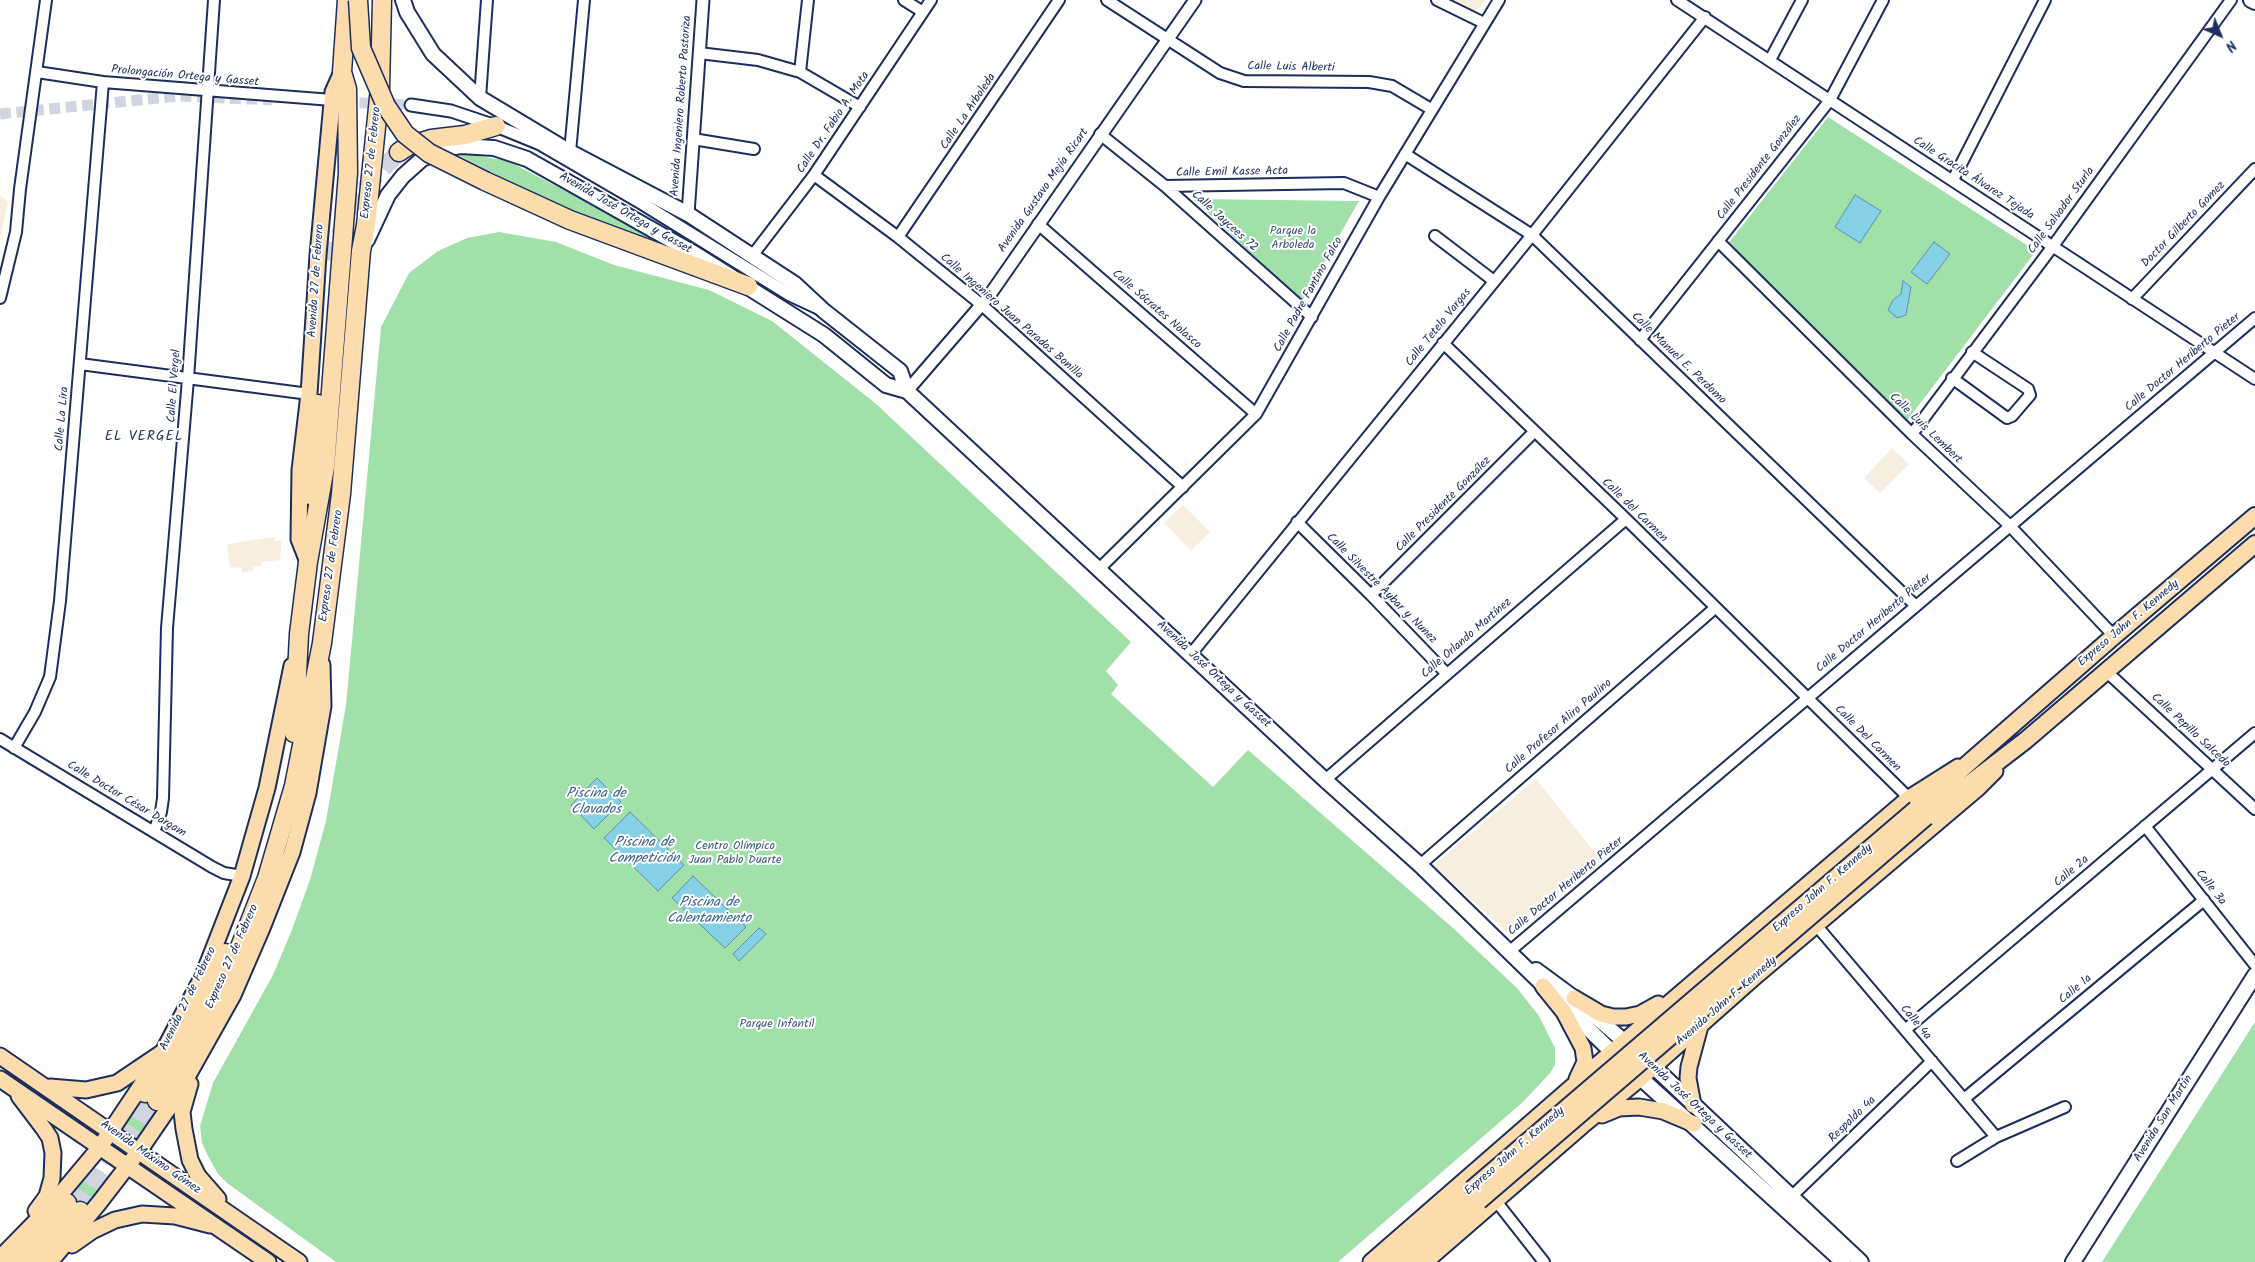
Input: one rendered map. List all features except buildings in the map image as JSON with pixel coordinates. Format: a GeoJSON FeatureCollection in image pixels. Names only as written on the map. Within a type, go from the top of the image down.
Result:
{"type":"FeatureCollection","features":[{"type":"Feature","properties":{"kind":"highway","name":"Avenida 27 de Febrero"},"geometry":{"type":"LineString","coordinates":[[342,72],[346,0]]}},
{"type":"Feature","properties":{"kind":"highway"},"geometry":{"type":"LineString","coordinates":[[358,0],[361,48],[386,106],[405,134],[429,152],[570,220],[748,286]]}},
{"type":"Feature","properties":{"kind":"highway","name":"Expreso 27 de Febrero"},"geometry":{"type":"LineString","coordinates":[[342,72],[347,89],[348,173],[325,467],[306,556],[299,634],[294,732],[262,865],[227,950],[151,1097],[182,1062],[222,988],[267,878],[294,786],[322,643],[341,494],[361,252],[366,225],[380,88],[382,0]]}},
{"type":"Feature","properties":{"kind":"highway"},"geometry":{"type":"LineString","coordinates":[[399,152],[408,146],[431,140],[465,135],[496,126]]}},
{"type":"Feature","properties":{"kind":"highway"},"geometry":{"type":"LineString","coordinates":[[306,556],[331,261]]}},
{"type":"Feature","properties":{"kind":"highway","name":"Expreso John F. Kennedy"},"geometry":{"type":"LineString","coordinates":[[1390,1262],[1475,1195],[1975,757],[2255,516]]}},
{"type":"Feature","properties":{"kind":"highway","name":"Expreso John F. Kennedy"},"geometry":{"type":"LineString","coordinates":[[1917,808],[2026,740],[2255,544]]}},
{"type":"Feature","properties":{"kind":"highway","name":"Expreso John F. Kennedy"},"geometry":{"type":"LineString","coordinates":[[1409,1262],[1475,1195]]}},
{"type":"Feature","properties":{"kind":"highway"},"geometry":{"type":"LineString","coordinates":[[13,1262],[73,1207],[34,1262]]}},
{"type":"Feature","properties":{"kind":"main road","name":"Avenida José Ortega y Gasset"},"geometry":{"type":"LineString","coordinates":[[402,0],[407,12],[433,54],[480,98],[570,152],[688,214],[795,284],[824,311],[900,371],[907,391]]}},
{"type":"Feature","properties":{"kind":"main road"},"geometry":{"type":"LineString","coordinates":[[2250,0],[2255,2]]}},
{"type":"Feature","properties":{"kind":"main road","name":"Avenida 27 de Febrero"},"geometry":{"type":"LineString","coordinates":[[306,556],[299,539],[300,470],[309,394],[318,255],[332,100],[333,92],[342,72]]}},
{"type":"Feature","properties":{"kind":"main road","name":"Avenida José Ortega y Gasset"},"geometry":{"type":"LineString","coordinates":[[361,252],[388,195],[403,176],[422,159],[446,149],[476,146],[494,148],[527,159],[597,197],[748,286],[824,335],[886,385],[907,391],[1325,780],[1420,865],[1515,955],[1543,986],[1612,1052],[1694,1124],[1843,1262]]}},
{"type":"Feature","properties":{"kind":"main road","name":"Avenida 27 de Febrero"},"geometry":{"type":"LineString","coordinates":[[0,1258],[49,1208],[100,1146],[163,1052],[203,976],[242,876],[267,788],[282,707],[299,634]]}},
{"type":"Feature","properties":{"kind":"main road"},"geometry":{"type":"LineString","coordinates":[[52,1260],[139,1151],[174,1100],[233,995],[292,852],[308,793],[323,706],[322,643]]}},
{"type":"Feature","properties":{"kind":"main road","name":"Avenida John F. Kennedy"},"geometry":{"type":"LineString","coordinates":[[1425,1262],[1557,1147],[1654,1067],[1701,1023],[1978,788],[2026,740]]}},
{"type":"Feature","properties":{"kind":"main road"},"geometry":{"type":"LineString","coordinates":[[1371,1262],[1708,969],[1917,808]]}},
{"type":"Feature","properties":{"kind":"main road","name":"Avenida José Ortega y Gasset"},"geometry":{"type":"LineString","coordinates":[[1515,955],[1574,998],[1654,1067],[1861,1262]]}},
{"type":"Feature","properties":{"kind":"main road"},"geometry":{"type":"LineString","coordinates":[[1708,969],[1704,982],[1660,1021],[1657,1030],[1660,1035],[1666,1040],[1672,1039],[1723,997],[1733,996]]}},
{"type":"Feature","properties":{"kind":"main road","name":"Avenida San Martín"},"geometry":{"type":"LineString","coordinates":[[2073,1262],[2255,976]]}},
{"type":"Feature","properties":{"kind":"main road"},"geometry":{"type":"LineString","coordinates":[[1574,998],[1601,1014],[1626,1017],[1640,1014],[1693,982]]}},
{"type":"Feature","properties":{"kind":"main road"},"geometry":{"type":"LineString","coordinates":[[1543,986],[1564,1012],[1583,1048],[1585,1062],[1581,1073],[1571,1089]]}},
{"type":"Feature","properties":{"kind":"main road"},"geometry":{"type":"LineString","coordinates":[[1693,1105],[1688,1078],[1689,1067],[1701,1023]]}},
{"type":"Feature","properties":{"kind":"main road"},"geometry":{"type":"LineString","coordinates":[[205,1044],[185,1097],[182,1112],[184,1129],[190,1160],[198,1176],[231,1214]]}},
{"type":"Feature","properties":{"kind":"main road"},"geometry":{"type":"LineString","coordinates":[[46,1086],[58,1089],[86,1090],[117,1083],[163,1052]]}},
{"type":"Feature","properties":{"kind":"main road","name":"Avenida Máximo Gómez"},"geometry":{"type":"LineString","coordinates":[[0,1056],[299,1262]]}},
{"type":"Feature","properties":{"kind":"main road"},"geometry":{"type":"LineString","coordinates":[[1532,1122],[1548,1116],[1592,1077],[1598,1076],[1604,1079],[1608,1089],[1605,1096],[1562,1134],[1557,1147]]}},
{"type":"Feature","properties":{"kind":"main road"},"geometry":{"type":"LineString","coordinates":[[6,1083],[50,1138],[53,1154],[52,1178],[47,1196],[14,1244]]}},
{"type":"Feature","properties":{"kind":"main road","name":"Avenida Máximo Gómez"},"geometry":{"type":"LineString","coordinates":[[6,1083],[222,1228],[268,1262]]}},
{"type":"Feature","properties":{"kind":"main road"},"geometry":{"type":"LineString","coordinates":[[1583,1125],[1609,1111],[1640,1107],[1663,1111],[1694,1124]]}},
{"type":"Feature","properties":{"kind":"main road"},"geometry":{"type":"LineString","coordinates":[[52,1260],[92,1231],[115,1220],[142,1214],[175,1216],[222,1228]]}},
{"type":"Feature","properties":{"kind":"street"},"geometry":{"type":"LineString","coordinates":[[0,298],[16,232],[20,189],[46,0]]}},
{"type":"Feature","properties":{"kind":"street","name":"Calle El Vergel"},"geometry":{"type":"LineString","coordinates":[[154,832],[161,812],[163,798],[168,628],[188,379],[214,0]]}},
{"type":"Feature","properties":{"kind":"street"},"geometry":{"type":"LineString","coordinates":[[480,98],[487,0]]}},
{"type":"Feature","properties":{"kind":"street"},"geometry":{"type":"LineString","coordinates":[[570,152],[584,0]]}},
{"type":"Feature","properties":{"kind":"street","name":"Avenida Ingeniero Roberto Pastoriza"},"geometry":{"type":"LineString","coordinates":[[688,214],[703,0]]}},
{"type":"Feature","properties":{"kind":"street"},"geometry":{"type":"LineString","coordinates":[[800,72],[808,0]]}},
{"type":"Feature","properties":{"kind":"street"},"geometry":{"type":"LineString","coordinates":[[904,0],[923,12]]}},
{"type":"Feature","properties":{"kind":"street","name":"Calle Dr. Fabio A. Mota"},"geometry":{"type":"LineString","coordinates":[[752,256],[814,175],[931,0]]}},
{"type":"Feature","properties":{"kind":"street","name":"Calle La Arboleda"},"geometry":{"type":"LineString","coordinates":[[898,237],[1059,0]]}},
{"type":"Feature","properties":{"kind":"street","name":"Calle Luis Alberti"},"geometry":{"type":"LineString","coordinates":[[1107,0],[1220,72],[1244,81],[1369,82],[1392,86],[1431,109]]}},
{"type":"Feature","properties":{"kind":"street","name":"Avenida Gustavo Mejía Ricart"},"geometry":{"type":"LineString","coordinates":[[907,391],[982,304],[1196,0]]}},
{"type":"Feature","properties":{"kind":"street"},"geometry":{"type":"LineString","coordinates":[[1437,0],[1484,23]]}},
{"type":"Feature","properties":{"kind":"street","name":"Calle Padre Fantino Falco"},"geometry":{"type":"LineString","coordinates":[[1098,569],[1256,414],[1379,197],[1499,0]]}},
{"type":"Feature","properties":{"kind":"street","name":"Calle Gracita Álvarez Tejada"},"geometry":{"type":"LineString","coordinates":[[1678,0],[2255,379]]}},
{"type":"Feature","properties":{"kind":"street"},"geometry":{"type":"LineString","coordinates":[[1770,60],[1802,0]]}},
{"type":"Feature","properties":{"kind":"street","name":"Calle Presidente González"},"geometry":{"type":"LineString","coordinates":[[1640,340],[1830,100],[1883,0]]}},
{"type":"Feature","properties":{"kind":"street"},"geometry":{"type":"LineString","coordinates":[[1954,180],[2046,0]]}},
{"type":"Feature","properties":{"kind":"street","name":"Calle Salvador Sturla"},"geometry":{"type":"LineString","coordinates":[[1912,434],[1952,378],[2053,246],[2230,0]]}},
{"type":"Feature","properties":{"kind":"street","name":"Calle Tetelo Vargas"},"geometry":{"type":"LineString","coordinates":[[1191,654],[1296,522],[1532,235],[1705,17]]}},
{"type":"Feature","properties":{"kind":"street"},"geometry":{"type":"LineString","coordinates":[[699,54],[758,60],[800,72],[860,107]]}},
{"type":"Feature","properties":{"kind":"street","name":"Prolongación Ortega y Gasset"},"geometry":{"type":"LineString","coordinates":[[37,72],[103,82],[207,92],[332,100]]}},
{"type":"Feature","properties":{"kind":"street","name":"Calle La Lira"},"geometry":{"type":"LineString","coordinates":[[14,748],[35,712],[50,677],[60,601],[103,82]]}},
{"type":"Feature","properties":{"kind":"street"},"geometry":{"type":"LineString","coordinates":[[411,105],[451,111],[520,136],[643,204],[790,295],[824,311]]}},
{"type":"Feature","properties":{"kind":"street","name":"Calle Emil Kasse Acta"},"geometry":{"type":"LineString","coordinates":[[1100,134],[1165,186],[1344,183],[1379,197]]}},
{"type":"Feature","properties":{"kind":"street"},"geometry":{"type":"LineString","coordinates":[[693,139],[754,149]]}},
{"type":"Feature","properties":{"kind":"street","name":"Calle Manuel E. Perdomo"},"geometry":{"type":"LineString","coordinates":[[1405,154],[1532,235],[1916,606]]}},
{"type":"Feature","properties":{"kind":"street","name":"Doctor Gilberto Gomez"},"geometry":{"type":"LineString","coordinates":[[2132,298],[2255,169]]}},
{"type":"Feature","properties":{"kind":"street","name":"Calle Ingeniero Juan Paradas Bonilla"},"geometry":{"type":"LineString","coordinates":[[814,175],[898,237],[982,304],[1183,487]]}},
{"type":"Feature","properties":{"kind":"street","name":"Calle Jaycees 72"},"geometry":{"type":"LineString","coordinates":[[1165,186],[1312,317]]}},
{"type":"Feature","properties":{"kind":"street","name":"Calle Sócrates Nolasco"},"geometry":{"type":"LineString","coordinates":[[1038,224],[1256,414]]}},
{"type":"Feature","properties":{"kind":"street"},"geometry":{"type":"LineString","coordinates":[[1435,236],[1494,281]]}},
{"type":"Feature","properties":{"kind":"street","name":"Calle Luis Lembert"},"geometry":{"type":"LineString","coordinates":[[1718,241],[1912,434],[2009,525],[2114,636]]}},
{"type":"Feature","properties":{"kind":"street","name":"Calle Doctor Heriberto Pieter"},"geometry":{"type":"LineString","coordinates":[[1515,955],[1807,698],[2255,318]]}},
{"type":"Feature","properties":{"kind":"street","name":"Calle del Carmen"},"geometry":{"type":"LineString","coordinates":[[1443,343],[1807,698]]}},
{"type":"Feature","properties":{"kind":"street"},"geometry":{"type":"LineString","coordinates":[[1952,378],[2007,418],[2012,416],[2030,395],[2028,389],[1972,352]]}},
{"type":"Feature","properties":{"kind":"street"},"geometry":{"type":"LineString","coordinates":[[80,364],[309,394]]}},
{"type":"Feature","properties":{"kind":"street","name":"Calle Presidente González"},"geometry":{"type":"LineString","coordinates":[[1371,595],[1534,432]]}},
{"type":"Feature","properties":{"kind":"street","name":"Calle Orlando Martínez"},"geometry":{"type":"LineString","coordinates":[[1325,780],[1446,673],[1626,520]]}},
{"type":"Feature","properties":{"kind":"street","name":"Calle Silvestre Aybar y Nunez"},"geometry":{"type":"LineString","coordinates":[[1296,522],[1371,595],[1446,673]]}},
{"type":"Feature","properties":{"kind":"street","name":"Calle Profesor Aliro Paulino"},"geometry":{"type":"LineString","coordinates":[[1420,865],[1715,608]]}},
{"type":"Feature","properties":{"kind":"street","name":"Calle Pepillo Salcedo"},"geometry":{"type":"LineString","coordinates":[[2107,672],[2255,809]]}},
{"type":"Feature","properties":{"kind":"street","name":"Calle Del Carmen"},"geometry":{"type":"LineString","coordinates":[[1807,698],[1917,808]]}},
{"type":"Feature","properties":{"kind":"street","name":"Calle 2a"},"geometry":{"type":"LineString","coordinates":[[1905,1030],[2255,733]]}},
{"type":"Feature","properties":{"kind":"street","name":"Calle Doctor César Dargam"},"geometry":{"type":"LineString","coordinates":[[0,739],[224,873],[242,876]]}},
{"type":"Feature","properties":{"kind":"street","name":"Calle 3a"},"geometry":{"type":"LineString","coordinates":[[2145,826],[2255,965]]}},
{"type":"Feature","properties":{"kind":"street","name":"Calle 1a"},"geometry":{"type":"LineString","coordinates":[[1964,1099],[2204,900]]}},
{"type":"Feature","properties":{"kind":"street","name":"Calle 4a"},"geometry":{"type":"LineString","coordinates":[[1816,925],[1996,1137]]}},
{"type":"Feature","properties":{"kind":"street","name":"Respaldo 4a"},"geometry":{"type":"LineString","coordinates":[[1791,1198],[1932,1061]]}},
{"type":"Feature","properties":{"kind":"street"},"geometry":{"type":"LineString","coordinates":[[1957,1161],[1996,1137],[2065,1107]]}},
{"type":"Feature","properties":{"kind":"street"},"geometry":{"type":"LineString","coordinates":[[1496,1201],[1544,1262]]}},
{"type":"Feature","properties":{"kind":"shaded area"},"geometry":{"type":"Polygon","coordinates":[[[1446,0],[1485,0],[1475,15],[1446,0]]]}},
{"type":"Feature","properties":{"kind":"shaded area"},"geometry":{"type":"Polygon","coordinates":[[[0,195],[8,202],[0,238],[0,195]]]}},
{"type":"Feature","properties":{"kind":"shaded area"},"geometry":{"type":"Polygon","coordinates":[[[1892,448],[1909,464],[1880,493],[1864,478],[1892,448]]]}},
{"type":"Feature","properties":{"kind":"shaded area"},"geometry":{"type":"Polygon","coordinates":[[[1183,505],[1210,532],[1191,551],[1164,523],[1183,505]]]}},
{"type":"Feature","properties":{"kind":"shaded area"},"geometry":{"type":"Polygon","coordinates":[[[274,537],[275,541],[282,540],[280,560],[262,562],[261,566],[253,567],[254,570],[242,573],[242,568],[230,567],[227,544],[274,537]]]}},
{"type":"Feature","properties":{"kind":"shaded area"},"geometry":{"type":"Polygon","coordinates":[[[1536,779],[1600,859],[1509,934],[1433,865],[1536,779]]]}},
{"type":"Feature","properties":{"kind":"green space"},"geometry":{"type":"Polygon","coordinates":[[[1828,117],[2036,251],[1906,422],[1727,245],[1828,117]]]}},
{"type":"Feature","properties":{"kind":"green space"},"geometry":{"type":"Polygon","coordinates":[[[469,154],[508,161],[693,257],[565,210],[458,155],[469,154]]]}},
{"type":"Feature","properties":{"kind":"green space","name":"Parque la Arboleda"},"geometry":{"type":"Polygon","coordinates":[[[1193,199],[1359,201],[1302,301],[1193,199]]]}},
{"type":"Feature","properties":{"kind":"green space","name":"Centro Olímpico Juan Pablo Duarte"},"geometry":{"type":"Polygon","coordinates":[[[499,232],[556,242],[614,265],[709,290],[772,321],[875,403],[1131,642],[1106,671],[1118,685],[1111,694],[1213,787],[1248,750],[1453,928],[1517,988],[1539,1016],[1555,1048],[1555,1065],[1550,1073],[1523,1102],[1338,1262],[336,1262],[227,1183],[218,1174],[208,1156],[202,1143],[200,1126],[213,1083],[273,975],[291,932],[310,880],[326,821],[346,705],[381,327],[409,273],[438,251],[467,238],[499,232]]]}},
{"type":"Feature","properties":{"kind":"green space"},"geometry":{"type":"Polygon","coordinates":[[[2255,1022],[2255,1262],[2102,1262],[2255,1022]]]}},
{"type":"Feature","properties":{"kind":"green space"},"geometry":{"type":"Polygon","coordinates":[[[140,1091],[160,1105],[138,1136],[128,1136],[123,1133],[119,1125],[140,1091]]]}},
{"type":"Feature","properties":{"kind":"green space"},"geometry":{"type":"Polygon","coordinates":[[[96,1168],[107,1176],[105,1187],[85,1212],[65,1198],[87,1169],[96,1168]]]}},
{"type":"Feature","properties":{"kind":"water"},"geometry":{"type":"Polygon","coordinates":[[[1855,195],[1881,211],[1860,243],[1835,227],[1855,195]]]}},
{"type":"Feature","properties":{"kind":"water"},"geometry":{"type":"Polygon","coordinates":[[[1934,242],[1950,254],[1927,284],[1911,272],[1934,242]]]}},
{"type":"Feature","properties":{"kind":"water"},"geometry":{"type":"Polygon","coordinates":[[[1903,281],[1911,287],[1906,315],[1897,318],[1888,310],[1893,300],[1901,294],[1903,281]]]}},
{"type":"Feature","properties":{"kind":"water","name":"Piscina de Clavados"},"geometry":{"type":"Polygon","coordinates":[[[597,778],[621,802],[594,829],[571,805],[597,778]]]}},
{"type":"Feature","properties":{"kind":"water","name":"Piscina de Competición"},"geometry":{"type":"Polygon","coordinates":[[[630,812],[684,865],[658,891],[604,838],[630,812]]]}},
{"type":"Feature","properties":{"kind":"water","name":"Piscina de Calentamiento"},"geometry":{"type":"Polygon","coordinates":[[[693,876],[746,927],[725,948],[672,898],[693,876]]]}},
{"type":"Feature","properties":{"kind":"water"},"geometry":{"type":"Polygon","coordinates":[[[759,928],[766,934],[739,961],[733,954],[759,928]]]}},
{"type":"Feature","properties":{"kind":"tunnel"},"geometry":{"type":"LineString","coordinates":[[0,114],[179,96],[272,100]]}},
{"type":"Feature","properties":{"kind":"tunnel"},"geometry":{"type":"LineString","coordinates":[[343,102],[411,105]]}},
{"type":"Feature","properties":{"kind":"tunnel"},"geometry":{"type":"LineString","coordinates":[[331,261],[334,248],[350,210],[373,178],[399,152]]}},
{"type":"Feature","properties":{"kind":"tunnel"},"geometry":{"type":"LineString","coordinates":[[67,1203],[103,1156],[145,1094]]}},
{"type":"Feature","properties":{"kind":"tunnel"},"geometry":{"type":"LineString","coordinates":[[80,1211],[157,1101]]}},
{"type":"Feature","properties":{"kind":"district","name":"EL VERGEL"},"geometry":{"type":"Point","coordinates":[144,438]}},
{"type":"Feature","properties":{"kind":"park label","name":"Parque Infantil"},"geometry":{"type":"Point","coordinates":[777,1025]}}]}
